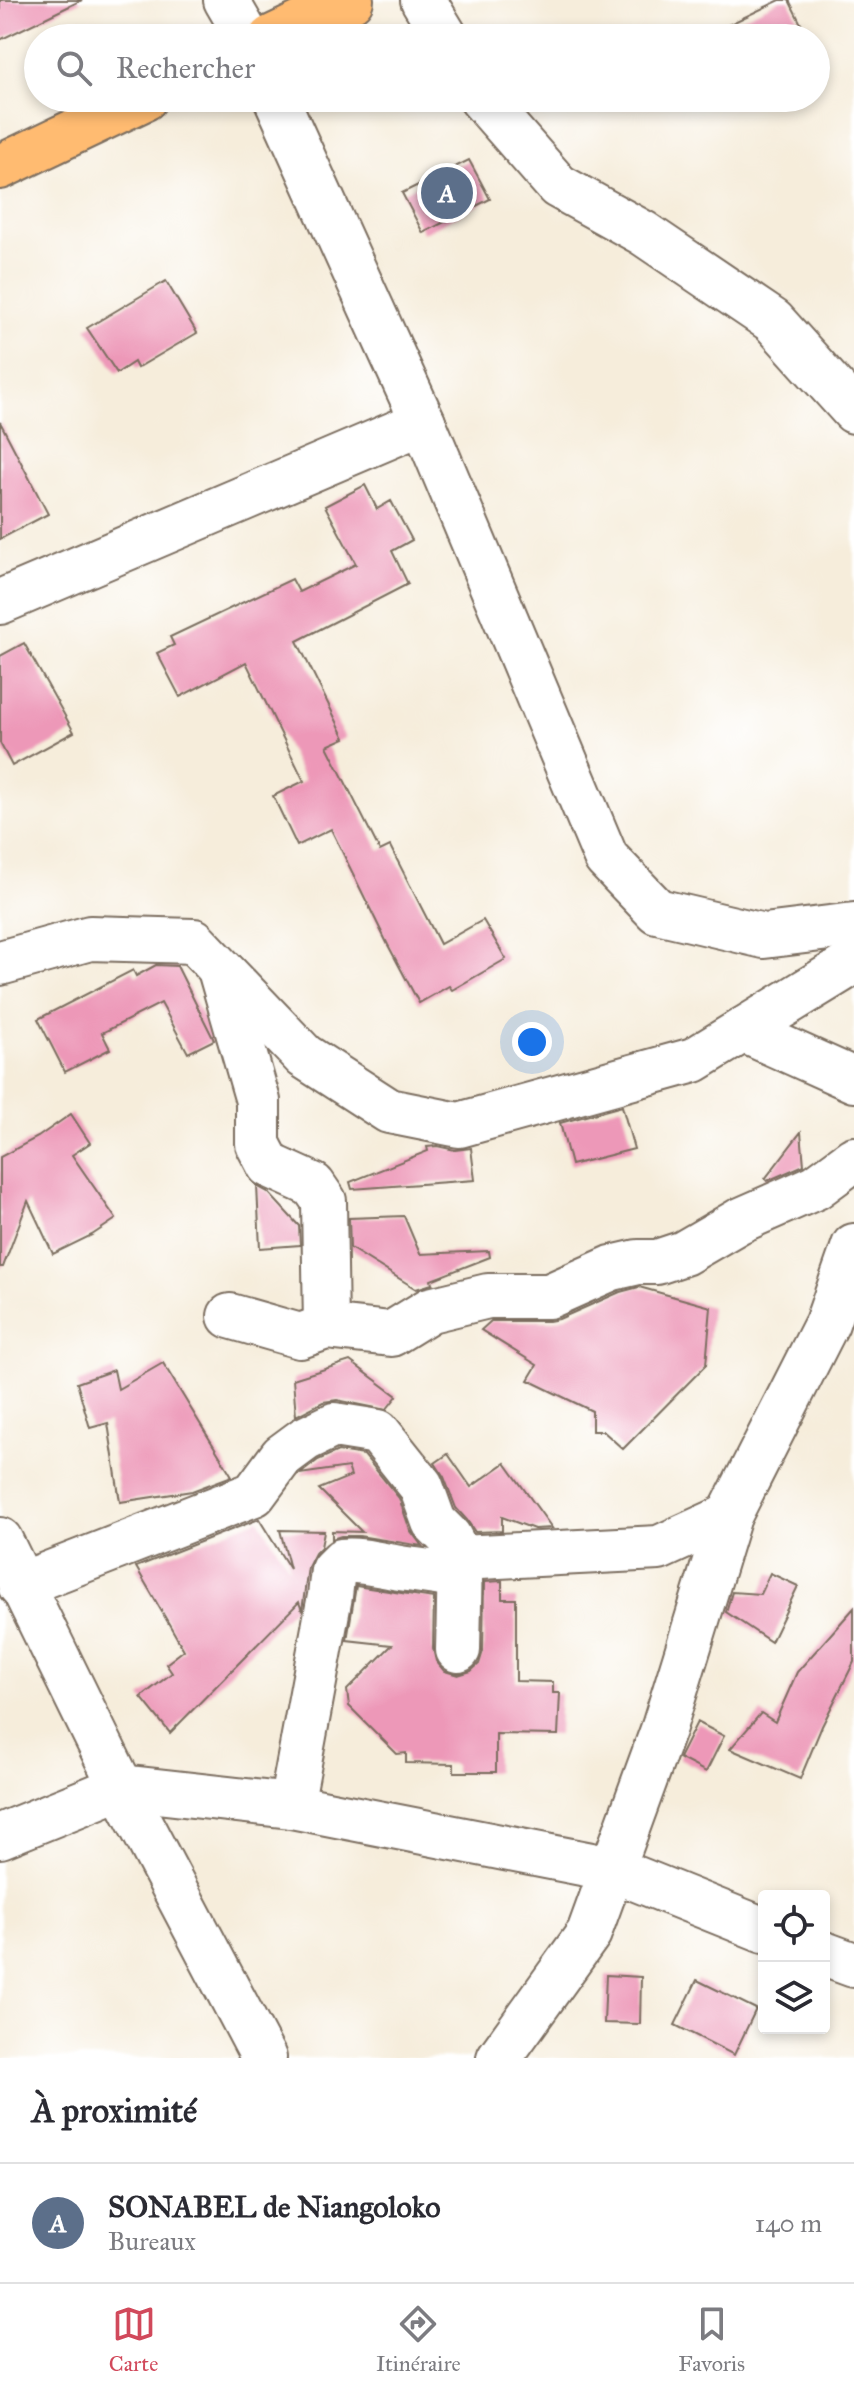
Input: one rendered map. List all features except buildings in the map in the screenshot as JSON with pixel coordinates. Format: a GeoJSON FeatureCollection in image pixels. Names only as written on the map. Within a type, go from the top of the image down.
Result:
{"type":"FeatureCollection","features":[{"type":"Feature","properties":{"kind":"highway"},"geometry":{"type":"LineString","coordinates":[[300,24],[351,0]]}},
{"type":"Feature","properties":{"kind":"highway"},"geometry":{"type":"LineString","coordinates":[[0,167],[116,112]]}},
{"type":"Feature","properties":{"kind":"street"},"geometry":{"type":"LineString","coordinates":[[226,0],[240,24]]}},
{"type":"Feature","properties":{"kind":"street"},"geometry":{"type":"LineString","coordinates":[[423,0],[438,24]]}},
{"type":"Feature","properties":{"kind":"street"},"geometry":{"type":"LineString","coordinates":[[282,112],[423,422],[606,858],[657,911],[764,936],[854,925]]}},
{"type":"Feature","properties":{"kind":"street"},"geometry":{"type":"LineString","coordinates":[[493,112],[558,186],[643,233],[773,321],[854,411]]}},
{"type":"Feature","properties":{"kind":"street"},"geometry":{"type":"LineString","coordinates":[[0,602],[423,422]]}},
{"type":"Feature","properties":{"kind":"street"},"geometry":{"type":"LineString","coordinates":[[0,963],[90,938],[194,941],[304,1056],[389,1111],[459,1125],[694,1060],[854,962]]}},
{"type":"Feature","properties":{"kind":"street"},"geometry":{"type":"LineString","coordinates":[[219,967],[258,1101],[258,1144],[269,1165],[313,1185],[324,1201],[326,1327]]}},
{"type":"Feature","properties":{"kind":"street"},"geometry":{"type":"LineString","coordinates":[[743,1030],[854,1080]]}},
{"type":"Feature","properties":{"kind":"street"},"geometry":{"type":"LineString","coordinates":[[230,1316],[300,1336],[326,1327],[391,1334],[430,1310],[488,1296],[549,1296],[612,1268],[638,1262],[657,1262],[684,1253],[739,1221],[816,1187],[854,1159]]}},
{"type":"Feature","properties":{"kind":"street"},"geometry":{"type":"LineString","coordinates":[[499,2058],[589,1933],[664,1727],[729,1516],[827,1323],[854,1246]]}},
{"type":"Feature","properties":{"kind":"street"},"geometry":{"type":"LineString","coordinates":[[20,1585],[254,1494],[282,1456],[305,1439],[334,1425],[378,1432],[421,1486],[434,1522],[449,1537],[459,1568],[458,1650]]}},
{"type":"Feature","properties":{"kind":"street"},"geometry":{"type":"LineString","coordinates":[[291,1806],[333,1570],[342,1561],[435,1571],[659,1548],[729,1516]]}},
{"type":"Feature","properties":{"kind":"street"},"geometry":{"type":"LineString","coordinates":[[0,1540],[121,1787],[264,2058]]}},
{"type":"Feature","properties":{"kind":"street"},"geometry":{"type":"LineString","coordinates":[[0,1836],[121,1787],[291,1806],[612,1869],[758,1928]]}},
{"type":"Feature","properties":{"kind":"street"},"geometry":{"type":"LineString","coordinates":[[830,1956],[854,1965]]}},
{"type":"Feature","properties":{"kind":"place","name":"SONABEL de Niangoloko"},"geometry":{"type":"Point","coordinates":[447,193]}}]}
